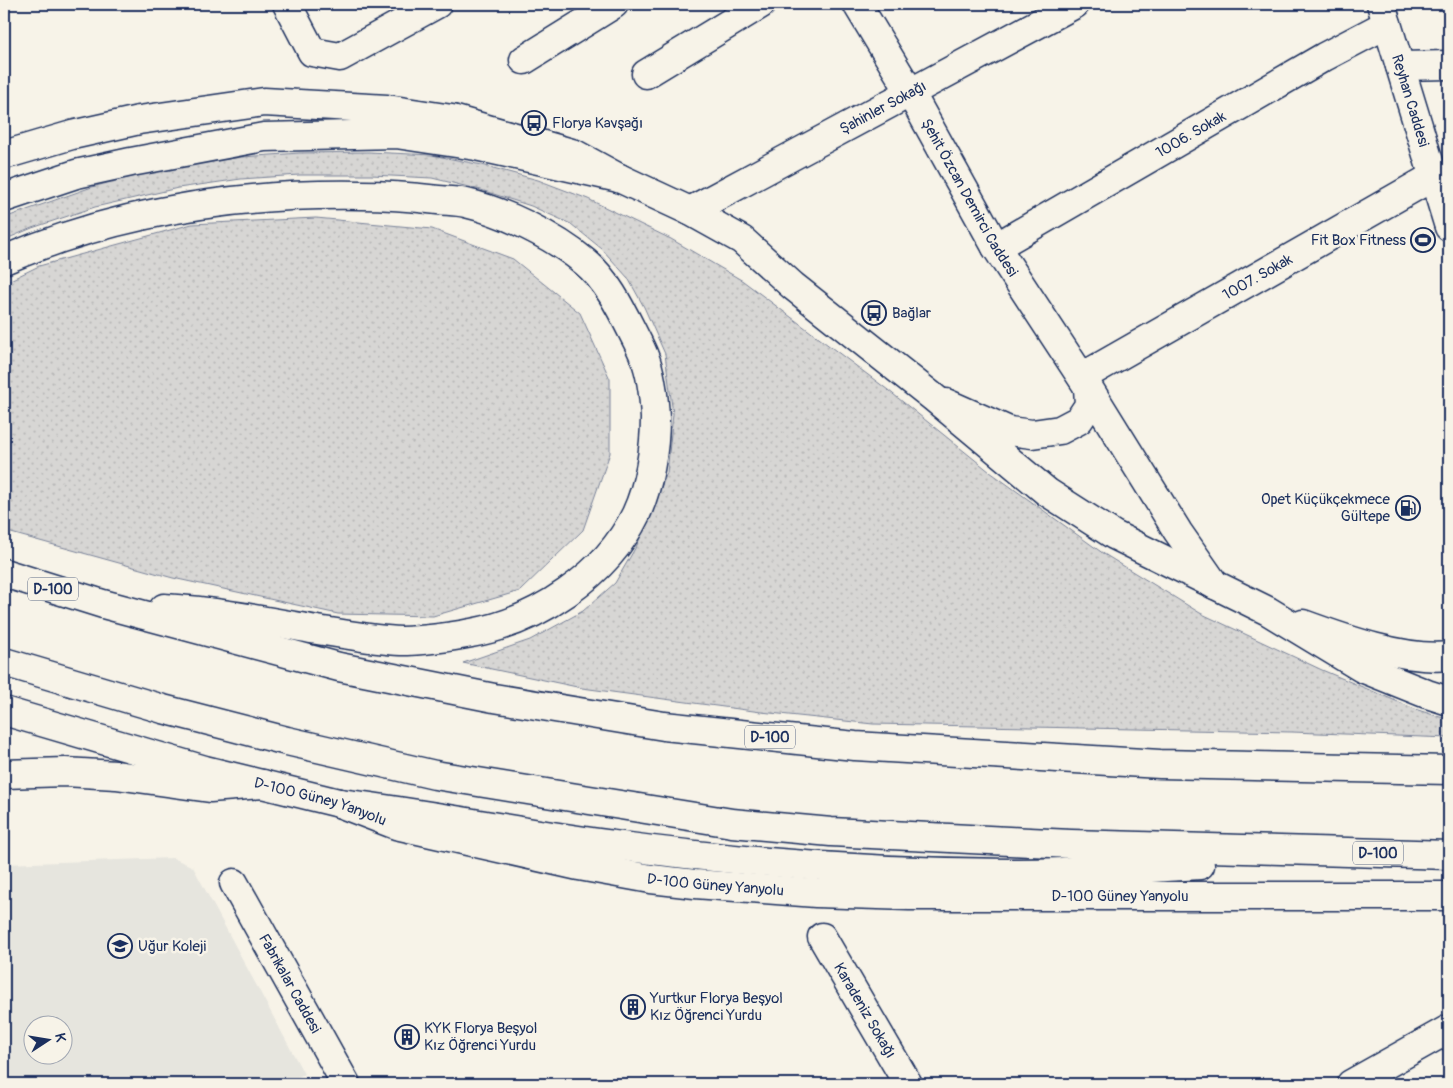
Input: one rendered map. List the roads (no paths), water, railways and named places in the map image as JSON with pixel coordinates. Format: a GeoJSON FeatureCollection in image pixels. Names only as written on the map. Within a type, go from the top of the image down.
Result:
{"type":"FeatureCollection","features":[{"type":"Feature","properties":{"kind":"main road"},"geometry":{"type":"LineString","coordinates":[[287,4],[312,52],[340,57],[437,4]]}},
{"type":"Feature","properties":{"kind":"main road"},"geometry":{"type":"LineString","coordinates":[[524,60],[614,4]]}},
{"type":"Feature","properties":{"kind":"main road"},"geometry":{"type":"LineString","coordinates":[[646,74],[761,4]]}},
{"type":"Feature","properties":{"kind":"main road","name":"Şehit Özcan Demirci Caddesi"},"geometry":{"type":"LineString","coordinates":[[858,4],[910,92],[996,247],[1085,382],[1178,532],[1215,585]]}},
{"type":"Feature","properties":{"kind":"main road","name":"Şahinler Sokağı"},"geometry":{"type":"LineString","coordinates":[[690,211],[1075,4]]}},
{"type":"Feature","properties":{"kind":"main road","name":"Reyhan Caddesi"},"geometry":{"type":"LineString","coordinates":[[1384,14],[1448,216]]}},
{"type":"Feature","properties":{"kind":"main road","name":"1006. Sokak"},"geometry":{"type":"LineString","coordinates":[[996,247],[1324,57],[1384,14]]}},
{"type":"Feature","properties":{"kind":"main road"},"geometry":{"type":"LineString","coordinates":[[1400,66],[1449,65]]}},
{"type":"Feature","properties":{"kind":"main road"},"geometry":{"type":"LineString","coordinates":[[4,155],[72,135],[140,120],[264,102],[387,109],[452,119],[575,154],[619,178],[690,211],[742,240],[793,286],[933,397],[1047,492],[1114,535],[1268,612],[1362,668],[1449,701]]}},
{"type":"Feature","properties":{"kind":"main road"},"geometry":{"type":"LineString","coordinates":[[4,198],[20,191],[85,172],[264,137],[396,134],[476,146],[619,178]]}},
{"type":"Feature","properties":{"kind":"main road","name":"1007. Sokak"},"geometry":{"type":"LineString","coordinates":[[1085,382],[1434,176]]}},
{"type":"Feature","properties":{"kind":"main road"},"geometry":{"type":"LineString","coordinates":[[4,260],[54,240],[115,222],[168,210],[219,203],[316,194],[400,196],[465,203],[513,220],[554,240],[587,263],[623,312],[645,358],[654,400],[655,441],[647,480],[636,513],[618,543],[592,571],[570,591],[538,610],[505,624],[473,633],[402,641],[344,634],[225,614],[103,604]]}},
{"type":"Feature","properties":{"kind":"main road"},"geometry":{"type":"LineString","coordinates":[[933,397],[1009,431],[1032,434],[1060,430],[1079,420],[1090,405],[1085,382]]}},
{"type":"Feature","properties":{"kind":"main road","name":"D-100"},"geometry":{"type":"LineString","coordinates":[[4,573],[103,604],[339,667],[494,698],[664,726],[855,746],[1160,764],[1449,770]]}},
{"type":"Feature","properties":{"kind":"main road"},"geometry":{"type":"LineString","coordinates":[[1268,612],[1349,640],[1432,658],[1449,656]]}},
{"type":"Feature","properties":{"kind":"main road","name":"D-100"},"geometry":{"type":"LineString","coordinates":[[4,662],[173,712],[287,741],[435,775],[732,823],[831,832],[1070,844],[1449,855]]}},
{"type":"Feature","properties":{"kind":"main road","name":"D-100 Güney Yanyolu"},"geometry":{"type":"LineString","coordinates":[[4,712],[148,754],[339,803],[396,825],[579,866],[695,884],[816,893],[909,896],[1449,896]]}},
{"type":"Feature","properties":{"kind":"main road"},"geometry":{"type":"LineString","coordinates":[[4,774],[65,772],[116,775],[210,788],[263,784]]}},
{"type":"Feature","properties":{"kind":"main road"},"geometry":{"type":"LineString","coordinates":[[339,803],[396,809],[478,825],[615,846],[757,860],[912,871],[1010,873],[1109,870],[1223,863],[1307,851]]}},
{"type":"Feature","properties":{"kind":"main road","name":"Fabrikalar Caddesi"},"geometry":{"type":"LineString","coordinates":[[234,883],[346,1084]]}},
{"type":"Feature","properties":{"kind":"main road","name":"Karadeniz Sokağı"},"geometry":{"type":"LineString","coordinates":[[822,938],[908,1084]]}},
{"type":"Feature","properties":{"kind":"main road"},"geometry":{"type":"LineString","coordinates":[[1351,1084],[1448,1033]]}},
{"type":"Feature","properties":{"kind":"place","name":"Florya Kavşağı"},"geometry":{"type":"Point","coordinates":[534,123]}},
{"type":"Feature","properties":{"kind":"place","name":"Fit Box Fitness"},"geometry":{"type":"Point","coordinates":[1423,240]}},
{"type":"Feature","properties":{"kind":"place","name":"Bağlar"},"geometry":{"type":"Point","coordinates":[874,313]}},
{"type":"Feature","properties":{"kind":"place","name":"Opet Küçükçekmece Gültepe"},"geometry":{"type":"Point","coordinates":[1408,508]}},
{"type":"Feature","properties":{"kind":"place","name":"Uğur Koleji"},"geometry":{"type":"Point","coordinates":[120,946]}},
{"type":"Feature","properties":{"kind":"place","name":"Yurtkur Florya Beşyol Kız Öğrenci Yurdu"},"geometry":{"type":"Point","coordinates":[633,1007]}},
{"type":"Feature","properties":{"kind":"place","name":"KYK Florya Beşyol Kız Öğrenci Yurdu"},"geometry":{"type":"Point","coordinates":[407,1037]}}]}
